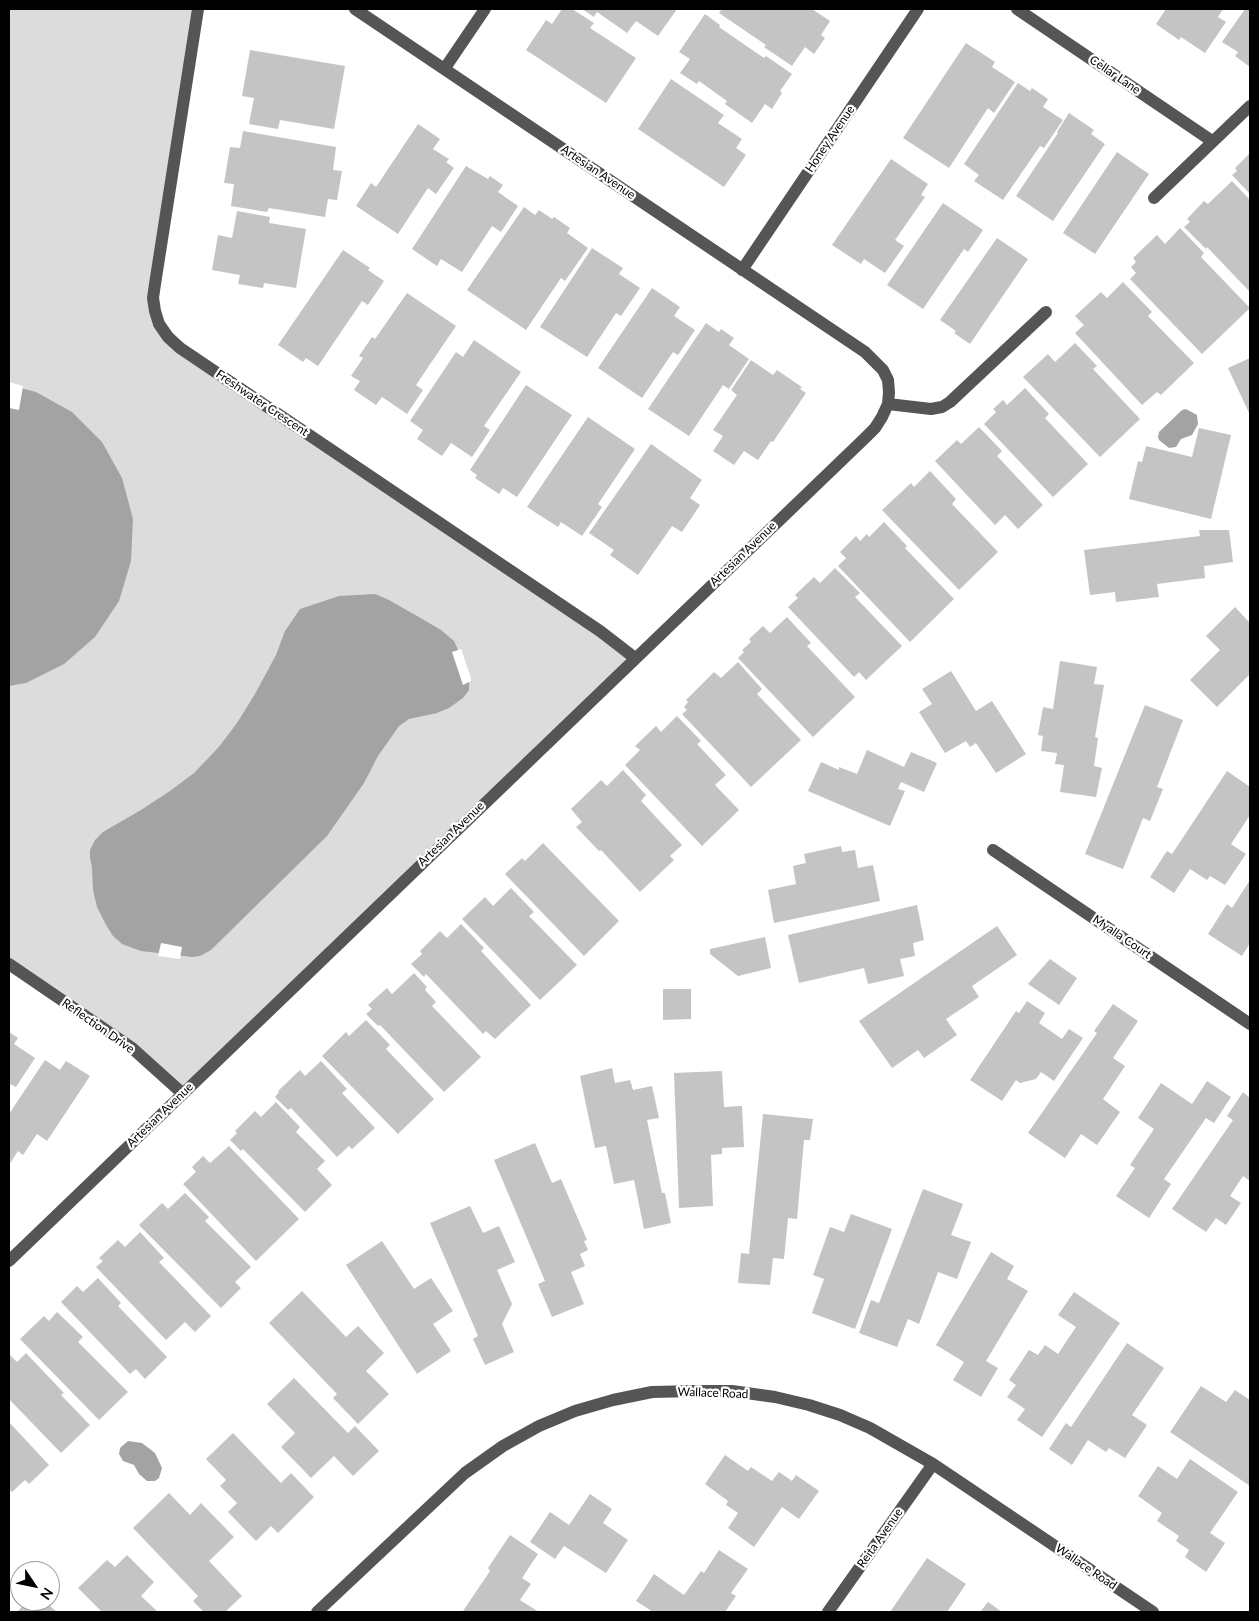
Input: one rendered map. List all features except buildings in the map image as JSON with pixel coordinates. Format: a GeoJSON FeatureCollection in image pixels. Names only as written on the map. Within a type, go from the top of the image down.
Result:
{"type":"FeatureCollection","features":[{"type":"Feature","properties":{"kind":"street","name":"Freshwater Crescent"},"geometry":{"type":"LineString","coordinates":[[198,9],[155,284],[154,304],[159,324],[168,337],[180,348],[600,631],[635,658]]}},
{"type":"Feature","properties":{"kind":"street","name":"Artesian Avenue"},"geometry":{"type":"LineString","coordinates":[[9,1261],[875,428],[888,404],[888,380],[883,370],[875,361],[445,68],[355,9]]}},
{"type":"Feature","properties":{"kind":"street"},"geometry":{"type":"LineString","coordinates":[[445,68],[484,9]]}},
{"type":"Feature","properties":{"kind":"street","name":"Honey Avenue"},"geometry":{"type":"LineString","coordinates":[[742,270],[918,9]]}},
{"type":"Feature","properties":{"kind":"street","name":"Cellar Lane"},"geometry":{"type":"LineString","coordinates":[[1017,9],[1212,142]]}},
{"type":"Feature","properties":{"kind":"street"},"geometry":{"type":"LineString","coordinates":[[1154,198],[1250,106]]}},
{"type":"Feature","properties":{"kind":"street"},"geometry":{"type":"LineString","coordinates":[[888,404],[930,409],[942,407],[950,402],[1046,312]]}},
{"type":"Feature","properties":{"kind":"street","name":"Myalla Court"},"geometry":{"type":"LineString","coordinates":[[993,850],[1250,1024]]}},
{"type":"Feature","properties":{"kind":"street","name":"Reflection Drive"},"geometry":{"type":"LineString","coordinates":[[9,964],[132,1048],[182,1093]]}},
{"type":"Feature","properties":{"kind":"street","name":"Wallace Road"},"geometry":{"type":"LineString","coordinates":[[317,1612],[465,1473],[503,1446],[539,1426],[575,1411],[613,1400],[652,1392],[695,1391],[732,1391],[775,1397],[809,1405],[840,1415],[891,1439],[933,1464],[1153,1612]]}},
{"type":"Feature","properties":{"kind":"street","name":"Reita Avenue"},"geometry":{"type":"LineString","coordinates":[[828,1612],[933,1464]]}},
{"type":"Feature","properties":{"kind":"shaded area"},"geometry":{"type":"Polygon","coordinates":[[[9,9],[198,9],[153,298],[168,337],[635,658],[182,1093],[151,1064],[9,964],[9,9]]]}},
{"type":"Feature","properties":{"kind":"shaded area"},"geometry":{"type":"Polygon","coordinates":[[[9,385],[36,392],[72,412],[102,442],[122,478],[133,519],[131,561],[119,601],[95,637],[64,664],[26,683],[9,686],[9,385]]]}},
{"type":"Feature","properties":{"kind":"shaded area"},"geometry":{"type":"Polygon","coordinates":[[[1186,409],[1197,415],[1198,424],[1192,435],[1181,439],[1176,447],[1169,448],[1159,440],[1159,432],[1182,410],[1186,409]]]}},
{"type":"Feature","properties":{"kind":"shaded area"},"geometry":{"type":"Polygon","coordinates":[[[375,594],[441,630],[454,641],[469,678],[469,690],[463,698],[449,708],[437,713],[409,719],[399,726],[378,756],[364,783],[327,836],[211,950],[200,956],[192,957],[141,951],[122,944],[113,936],[97,907],[93,890],[90,857],[90,850],[95,840],[103,832],[170,791],[194,773],[218,748],[237,723],[255,694],[276,655],[285,631],[300,609],[339,596],[375,594]]]}},
{"type":"Feature","properties":{"kind":"shaded area"},"geometry":{"type":"Polygon","coordinates":[[[128,1441],[142,1443],[155,1453],[162,1468],[159,1478],[155,1481],[147,1481],[139,1474],[134,1465],[123,1461],[119,1454],[120,1448],[128,1441]]]}},
{"type":"Feature","properties":{"kind":"pier"},"geometry":{"type":"Polygon","coordinates":[[[9,382],[23,386],[19,410],[9,408],[9,382]]]}},
{"type":"Feature","properties":{"kind":"pier"},"geometry":{"type":"Polygon","coordinates":[[[461,649],[471,678],[471,681],[463,685],[452,652],[461,649]]]}},
{"type":"Feature","properties":{"kind":"pier"},"geometry":{"type":"Polygon","coordinates":[[[161,943],[182,947],[180,959],[158,956],[161,943]]]}}]}
